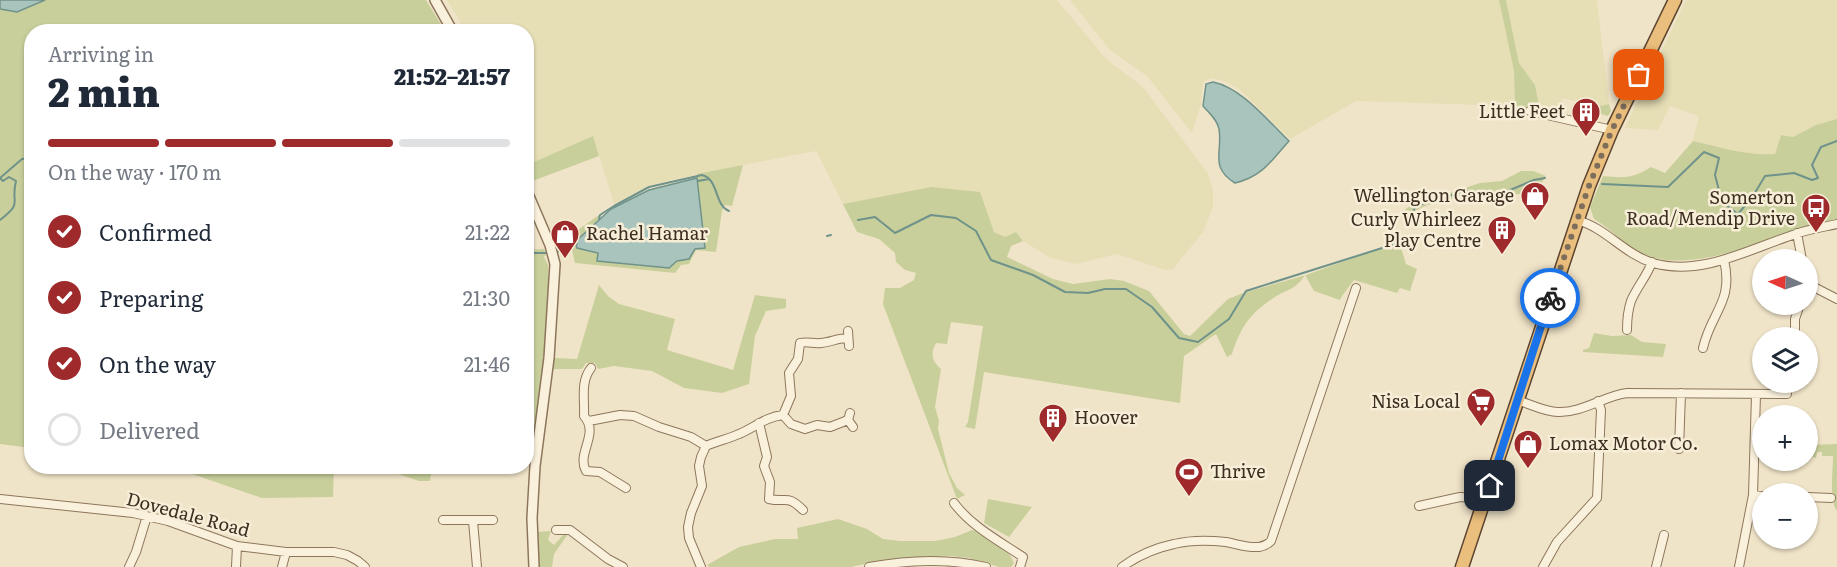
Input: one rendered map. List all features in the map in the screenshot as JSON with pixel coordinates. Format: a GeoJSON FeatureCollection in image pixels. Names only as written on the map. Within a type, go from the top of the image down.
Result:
{"type":"FeatureCollection","features":[{"type":"Feature","properties":{"kind":"highway"},"geometry":{"type":"LineString","coordinates":[[1462,567],[1589,186],[1612,130],[1675,0]]}},
{"type":"Feature","properties":{"kind":"street"},"geometry":{"type":"LineString","coordinates":[[435,0],[448,24]]}},
{"type":"Feature","properties":{"kind":"street"},"geometry":{"type":"LineString","coordinates":[[1530,111],[1612,130]]}},
{"type":"Feature","properties":{"kind":"street"},"geometry":{"type":"LineString","coordinates":[[534,208],[550,245],[554,261],[549,358],[535,466],[532,518],[534,567]]}},
{"type":"Feature","properties":{"kind":"street"},"geometry":{"type":"LineString","coordinates":[[1577,220],[1598,228],[1633,254],[1652,262],[1684,267],[1724,260],[1797,233],[1837,224]]}},
{"type":"Feature","properties":{"kind":"street"},"geometry":{"type":"LineString","coordinates":[[1797,233],[1800,249]]}},
{"type":"Feature","properties":{"kind":"street"},"geometry":{"type":"LineString","coordinates":[[1703,348],[1709,339],[1728,281],[1724,260]]}},
{"type":"Feature","properties":{"kind":"street"},"geometry":{"type":"LineString","coordinates":[[1629,325],[1631,302],[1652,262]]}},
{"type":"Feature","properties":{"kind":"street"},"geometry":{"type":"LineString","coordinates":[[1122,567],[1152,550],[1175,543],[1224,542],[1259,547],[1269,544],[1356,288]]}},
{"type":"Feature","properties":{"kind":"street"},"geometry":{"type":"LineString","coordinates":[[1818,290],[1837,299]]}},
{"type":"Feature","properties":{"kind":"street"},"geometry":{"type":"LineString","coordinates":[[783,415],[791,396],[789,372],[798,359],[800,343],[808,341],[818,344],[848,338]]}},
{"type":"Feature","properties":{"kind":"street"},"geometry":{"type":"LineString","coordinates":[[591,368],[586,375],[583,388],[584,416],[589,421],[591,433],[582,458],[582,465],[586,471],[600,472],[628,489]]}},
{"type":"Feature","properties":{"kind":"street"},"geometry":{"type":"LineString","coordinates":[[1679,449],[1681,393]]}},
{"type":"Feature","properties":{"kind":"street"},"geometry":{"type":"LineString","coordinates":[[1517,400],[1554,412],[1563,412],[1614,394],[1787,394]]}},
{"type":"Feature","properties":{"kind":"street"},"geometry":{"type":"LineString","coordinates":[[1753,483],[1756,394]]}},
{"type":"Feature","properties":{"kind":"street"},"geometry":{"type":"LineString","coordinates":[[1543,567],[1557,542],[1597,498],[1601,410],[1598,401]]}},
{"type":"Feature","properties":{"kind":"street"},"geometry":{"type":"LineString","coordinates":[[589,421],[620,415],[634,416],[691,437],[706,446]]}},
{"type":"Feature","properties":{"kind":"street"},"geometry":{"type":"LineString","coordinates":[[701,567],[689,538],[688,527],[702,486],[699,466],[706,446],[738,434],[771,416],[783,415],[792,424],[805,429],[818,425],[830,427],[850,420]]}},
{"type":"Feature","properties":{"kind":"street"},"geometry":{"type":"LineString","coordinates":[[759,423],[766,457],[764,466],[770,478],[767,502],[787,499],[794,501],[805,510]]}},
{"type":"Feature","properties":{"kind":"street"},"geometry":{"type":"LineString","coordinates":[[1419,506],[1460,497],[1486,498]]}},
{"type":"Feature","properties":{"kind":"street"},"geometry":{"type":"LineString","coordinates":[[1818,497],[1831,498]]}},
{"type":"Feature","properties":{"kind":"street","name":"Dovedale Road"},"geometry":{"type":"LineString","coordinates":[[0,499],[147,516],[237,546],[286,552],[334,552],[347,555],[365,567]]}},
{"type":"Feature","properties":{"kind":"street"},"geometry":{"type":"LineString","coordinates":[[1738,567],[1752,500]]}},
{"type":"Feature","properties":{"kind":"street"},"geometry":{"type":"LineString","coordinates":[[954,503],[972,522],[1023,557],[1020,567]]}},
{"type":"Feature","properties":{"kind":"street"},"geometry":{"type":"LineString","coordinates":[[129,567],[147,516]]}},
{"type":"Feature","properties":{"kind":"street"},"geometry":{"type":"LineString","coordinates":[[443,520],[493,520]]}},
{"type":"Feature","properties":{"kind":"street"},"geometry":{"type":"LineString","coordinates":[[473,521],[477,567]]}},
{"type":"Feature","properties":{"kind":"street"},"geometry":{"type":"LineString","coordinates":[[556,530],[570,530],[608,559],[623,567]]}},
{"type":"Feature","properties":{"kind":"street"},"geometry":{"type":"LineString","coordinates":[[1656,567],[1664,535]]}},
{"type":"Feature","properties":{"kind":"street"},"geometry":{"type":"LineString","coordinates":[[236,567],[237,546]]}},
{"type":"Feature","properties":{"kind":"street"},"geometry":{"type":"LineString","coordinates":[[1651,547],[1660,549]]}},
{"type":"Feature","properties":{"kind":"street"},"geometry":{"type":"LineString","coordinates":[[282,567],[286,552]]}},
{"type":"Feature","properties":{"kind":"street"},"geometry":{"type":"LineString","coordinates":[[869,567],[953,561],[986,567]]}},
{"type":"Feature","properties":{"kind":"shaded area"},"geometry":{"type":"Polygon","coordinates":[[[447,0],[1057,0],[1107,60],[1142,86],[1207,172],[1213,189],[1213,207],[1203,232],[1173,269],[1165,270],[1117,254],[1076,264],[1051,258],[1023,241],[1016,232],[1005,237],[994,232],[931,187],[843,204],[816,151],[650,185],[614,204],[593,136],[534,162],[534,24],[462,24],[447,0]]]}},
{"type":"Feature","properties":{"kind":"shaded area"},"geometry":{"type":"Polygon","coordinates":[[[1070,0],[1499,0],[1514,71],[1515,106],[1356,101],[1290,139],[1239,89],[1224,81],[1211,78],[1203,82],[1201,104],[1192,133],[1147,76],[1110,50],[1070,0]]]}},
{"type":"Feature","properties":{"kind":"shaded area"},"geometry":{"type":"Polygon","coordinates":[[[1506,0],[1597,0],[1609,104],[1600,106],[1587,101],[1585,104],[1563,98],[1557,115],[1540,110],[1535,85],[1519,63],[1506,0]]]}},
{"type":"Feature","properties":{"kind":"shaded area"},"geometry":{"type":"Polygon","coordinates":[[[1686,0],[1837,0],[1837,119],[1816,125],[1793,137],[1781,135],[1775,154],[1758,155],[1693,141],[1699,116],[1670,106],[1658,130],[1625,128],[1686,0]]]}},
{"type":"Feature","properties":{"kind":"green space"},"geometry":{"type":"Polygon","coordinates":[[[45,0],[426,0],[441,24],[24,24],[24,447],[0,444],[0,9],[18,12],[45,0]]]}},
{"type":"Feature","properties":{"kind":"green space"},"geometry":{"type":"Polygon","coordinates":[[[1499,0],[1506,0],[1519,63],[1535,85],[1540,110],[1515,106],[1514,71],[1499,0]]]}},
{"type":"Feature","properties":{"kind":"green space"},"geometry":{"type":"Polygon","coordinates":[[[1587,101],[1600,106],[1609,104],[1611,111],[1608,116],[1584,109],[1587,101]]]}},
{"type":"Feature","properties":{"kind":"green space"},"geometry":{"type":"Polygon","coordinates":[[[1837,119],[1837,219],[1737,250],[1710,257],[1684,260],[1660,259],[1638,252],[1594,219],[1590,207],[1603,176],[1628,177],[1651,167],[1665,173],[1693,141],[1744,152],[1775,154],[1781,135],[1793,137],[1816,125],[1837,119]]]}},
{"type":"Feature","properties":{"kind":"green space"},"geometry":{"type":"Polygon","coordinates":[[[593,136],[599,156],[534,180],[534,162],[593,136]]]}},
{"type":"Feature","properties":{"kind":"green space"},"geometry":{"type":"Polygon","coordinates":[[[743,165],[732,206],[725,205],[722,211],[716,252],[696,250],[689,264],[681,265],[675,273],[575,263],[572,250],[559,249],[554,240],[572,234],[599,215],[599,219],[575,242],[598,253],[597,261],[669,268],[695,249],[705,248],[697,174],[743,165]]]}},
{"type":"Feature","properties":{"kind":"green space"},"geometry":{"type":"Polygon","coordinates":[[[1521,171],[1533,171],[1546,176],[1540,185],[1521,194],[1464,197],[1430,204],[1415,211],[1405,222],[1402,212],[1410,206],[1480,183],[1502,181],[1521,171]]]}},
{"type":"Feature","properties":{"kind":"green space"},"geometry":{"type":"Polygon","coordinates":[[[931,187],[980,192],[994,232],[1005,237],[1016,232],[1023,241],[1011,246],[1007,257],[1053,279],[1073,284],[1110,279],[1124,281],[1149,291],[1184,334],[1190,336],[1228,299],[1305,275],[1294,287],[1272,299],[1251,316],[1238,337],[1232,354],[1227,357],[1216,334],[1184,356],[1180,403],[984,372],[975,429],[965,427],[968,422],[983,326],[951,322],[947,344],[936,343],[933,354],[934,360],[941,369],[935,407],[939,421],[938,429],[949,473],[957,488],[965,495],[957,499],[883,304],[885,288],[900,288],[914,280],[916,273],[905,270],[896,262],[895,253],[879,239],[857,232],[843,204],[931,187]]]}},
{"type":"Feature","properties":{"kind":"green space"},"geometry":{"type":"Polygon","coordinates":[[[1399,241],[1406,264],[1417,269],[1410,291],[1400,288],[1397,293],[1354,280],[1340,300],[1314,291],[1305,275],[1399,241]]]}},
{"type":"Feature","properties":{"kind":"green space"},"geometry":{"type":"Polygon","coordinates":[[[544,249],[546,254],[544,257],[548,265],[548,306],[534,440],[534,250],[544,249]]]}},
{"type":"Feature","properties":{"kind":"green space"},"geometry":{"type":"Polygon","coordinates":[[[599,285],[619,304],[675,319],[667,350],[733,370],[755,295],[786,299],[786,308],[766,311],[755,336],[749,384],[722,393],[684,388],[652,371],[614,366],[598,369],[595,363],[586,363],[582,369],[552,369],[554,358],[577,359],[599,285]]]}},
{"type":"Feature","properties":{"kind":"green space"},"geometry":{"type":"Polygon","coordinates":[[[1594,333],[1612,336],[1631,335],[1642,342],[1666,344],[1663,357],[1583,352],[1589,348],[1594,333]]]}},
{"type":"Feature","properties":{"kind":"green space"},"geometry":{"type":"Polygon","coordinates":[[[1837,444],[1837,511],[1832,493],[1833,456],[1822,456],[1822,452],[1818,452],[1818,445],[1837,444]]]}},
{"type":"Feature","properties":{"kind":"green space"},"geometry":{"type":"Polygon","coordinates":[[[192,474],[334,474],[333,497],[262,498],[192,474]]]}},
{"type":"Feature","properties":{"kind":"green space"},"geometry":{"type":"Polygon","coordinates":[[[399,474],[431,474],[430,481],[419,481],[399,474]]]}},
{"type":"Feature","properties":{"kind":"green space"},"geometry":{"type":"Polygon","coordinates":[[[988,499],[1032,507],[1009,537],[984,523],[988,499]]]}},
{"type":"Feature","properties":{"kind":"green space"},"geometry":{"type":"Polygon","coordinates":[[[838,519],[867,529],[883,539],[900,541],[935,541],[955,537],[972,530],[978,531],[1010,555],[1014,563],[1011,567],[999,567],[969,558],[950,556],[879,561],[851,567],[709,567],[707,565],[739,547],[775,539],[798,539],[797,528],[838,519]]]}},
{"type":"Feature","properties":{"kind":"green space"},"geometry":{"type":"Polygon","coordinates":[[[551,531],[548,540],[554,545],[564,534],[568,534],[554,554],[552,567],[538,567],[537,532],[551,531]]]}},
{"type":"Feature","properties":{"kind":"water"},"geometry":{"type":"Polygon","coordinates":[[[0,0],[45,0],[17,12],[0,9],[0,0]]]}},
{"type":"Feature","properties":{"kind":"water"},"geometry":{"type":"Polygon","coordinates":[[[1213,82],[1224,85],[1244,98],[1289,141],[1259,172],[1235,183],[1222,171],[1219,159],[1218,125],[1203,106],[1206,84],[1213,82]]]}},
{"type":"Feature","properties":{"kind":"water"},"geometry":{"type":"Polygon","coordinates":[[[697,178],[705,248],[695,249],[689,259],[677,261],[669,268],[597,261],[598,253],[577,248],[575,242],[611,209],[649,190],[697,178]]]}},
{"type":"Feature","properties":{"kind":"waterway"},"geometry":{"type":"LineString","coordinates":[[1602,184],[1668,187],[1704,152],[1719,158],[1715,175],[1722,202],[1738,214],[1753,196],[1765,176],[1794,173],[1812,180],[1818,178],[1812,165],[1821,147],[1837,141]]}},
{"type":"Feature","properties":{"kind":"waterway"},"geometry":{"type":"LineString","coordinates":[[0,178],[24,159]]}},
{"type":"Feature","properties":{"kind":"waterway"},"geometry":{"type":"LineString","coordinates":[[599,219],[600,215],[614,206],[649,187],[702,175],[711,181],[721,203],[729,211]]}},
{"type":"Feature","properties":{"kind":"waterway"},"geometry":{"type":"LineString","coordinates":[[0,178],[3,181],[9,177],[16,181],[14,206],[0,220]]}},
{"type":"Feature","properties":{"kind":"waterway"},"geometry":{"type":"LineString","coordinates":[[1409,218],[1416,206],[1465,191],[1503,193],[1534,180],[1545,178]]}},
{"type":"Feature","properties":{"kind":"waterway"},"geometry":{"type":"LineString","coordinates":[[698,181],[709,179]]}},
{"type":"Feature","properties":{"kind":"waterway"},"geometry":{"type":"LineString","coordinates":[[858,220],[875,217],[895,233],[931,215],[956,218],[976,231],[991,260],[1033,275],[1065,292],[1088,293],[1105,289],[1126,289],[1152,307],[1179,338],[1198,342],[1229,319],[1246,291],[1398,243]]}},
{"type":"Feature","properties":{"kind":"waterway"},"geometry":{"type":"LineString","coordinates":[[827,236],[831,235]]}},
{"type":"Feature","properties":{"kind":"waterway"},"geometry":{"type":"LineString","coordinates":[[554,253],[577,244]]}},
{"type":"Feature","properties":{"kind":"waterway"},"geometry":{"type":"LineString","coordinates":[[534,253],[548,253]]}},
{"type":"Feature","properties":{"kind":"way so far"},"geometry":{"type":"LineString","coordinates":[[1550,298],[1589,186],[1612,130],[1639,75]]}},
{"type":"Feature","properties":{"kind":"place","name":"Little Feet"},"geometry":{"type":"Point","coordinates":[1586,138]}},
{"type":"Feature","properties":{"kind":"place","name":"Wellington Garage"},"geometry":{"type":"Point","coordinates":[1535,222]}},
{"type":"Feature","properties":{"kind":"place","name":"Somerton Road/Mendip Drive"},"geometry":{"type":"Point","coordinates":[1816,234]}},
{"type":"Feature","properties":{"kind":"place","name":"Curly Whirleez Play Centre"},"geometry":{"type":"Point","coordinates":[1502,256]}},
{"type":"Feature","properties":{"kind":"place","name":"Rachel Hamar"},"geometry":{"type":"Point","coordinates":[565,260]}},
{"type":"Feature","properties":{"kind":"place","name":"Nisa Local"},"geometry":{"type":"Point","coordinates":[1481,428]}},
{"type":"Feature","properties":{"kind":"place","name":"Hoover"},"geometry":{"type":"Point","coordinates":[1053,444]}},
{"type":"Feature","properties":{"kind":"place","name":"Lomax Motor Co."},"geometry":{"type":"Point","coordinates":[1528,470]}},
{"type":"Feature","properties":{"kind":"place","name":"Thrive"},"geometry":{"type":"Point","coordinates":[1189,498]}},
{"type":"Feature","properties":{"kind":"route"},"geometry":{"type":"LineString","coordinates":[[1490,486],[1550,298]]}}]}
